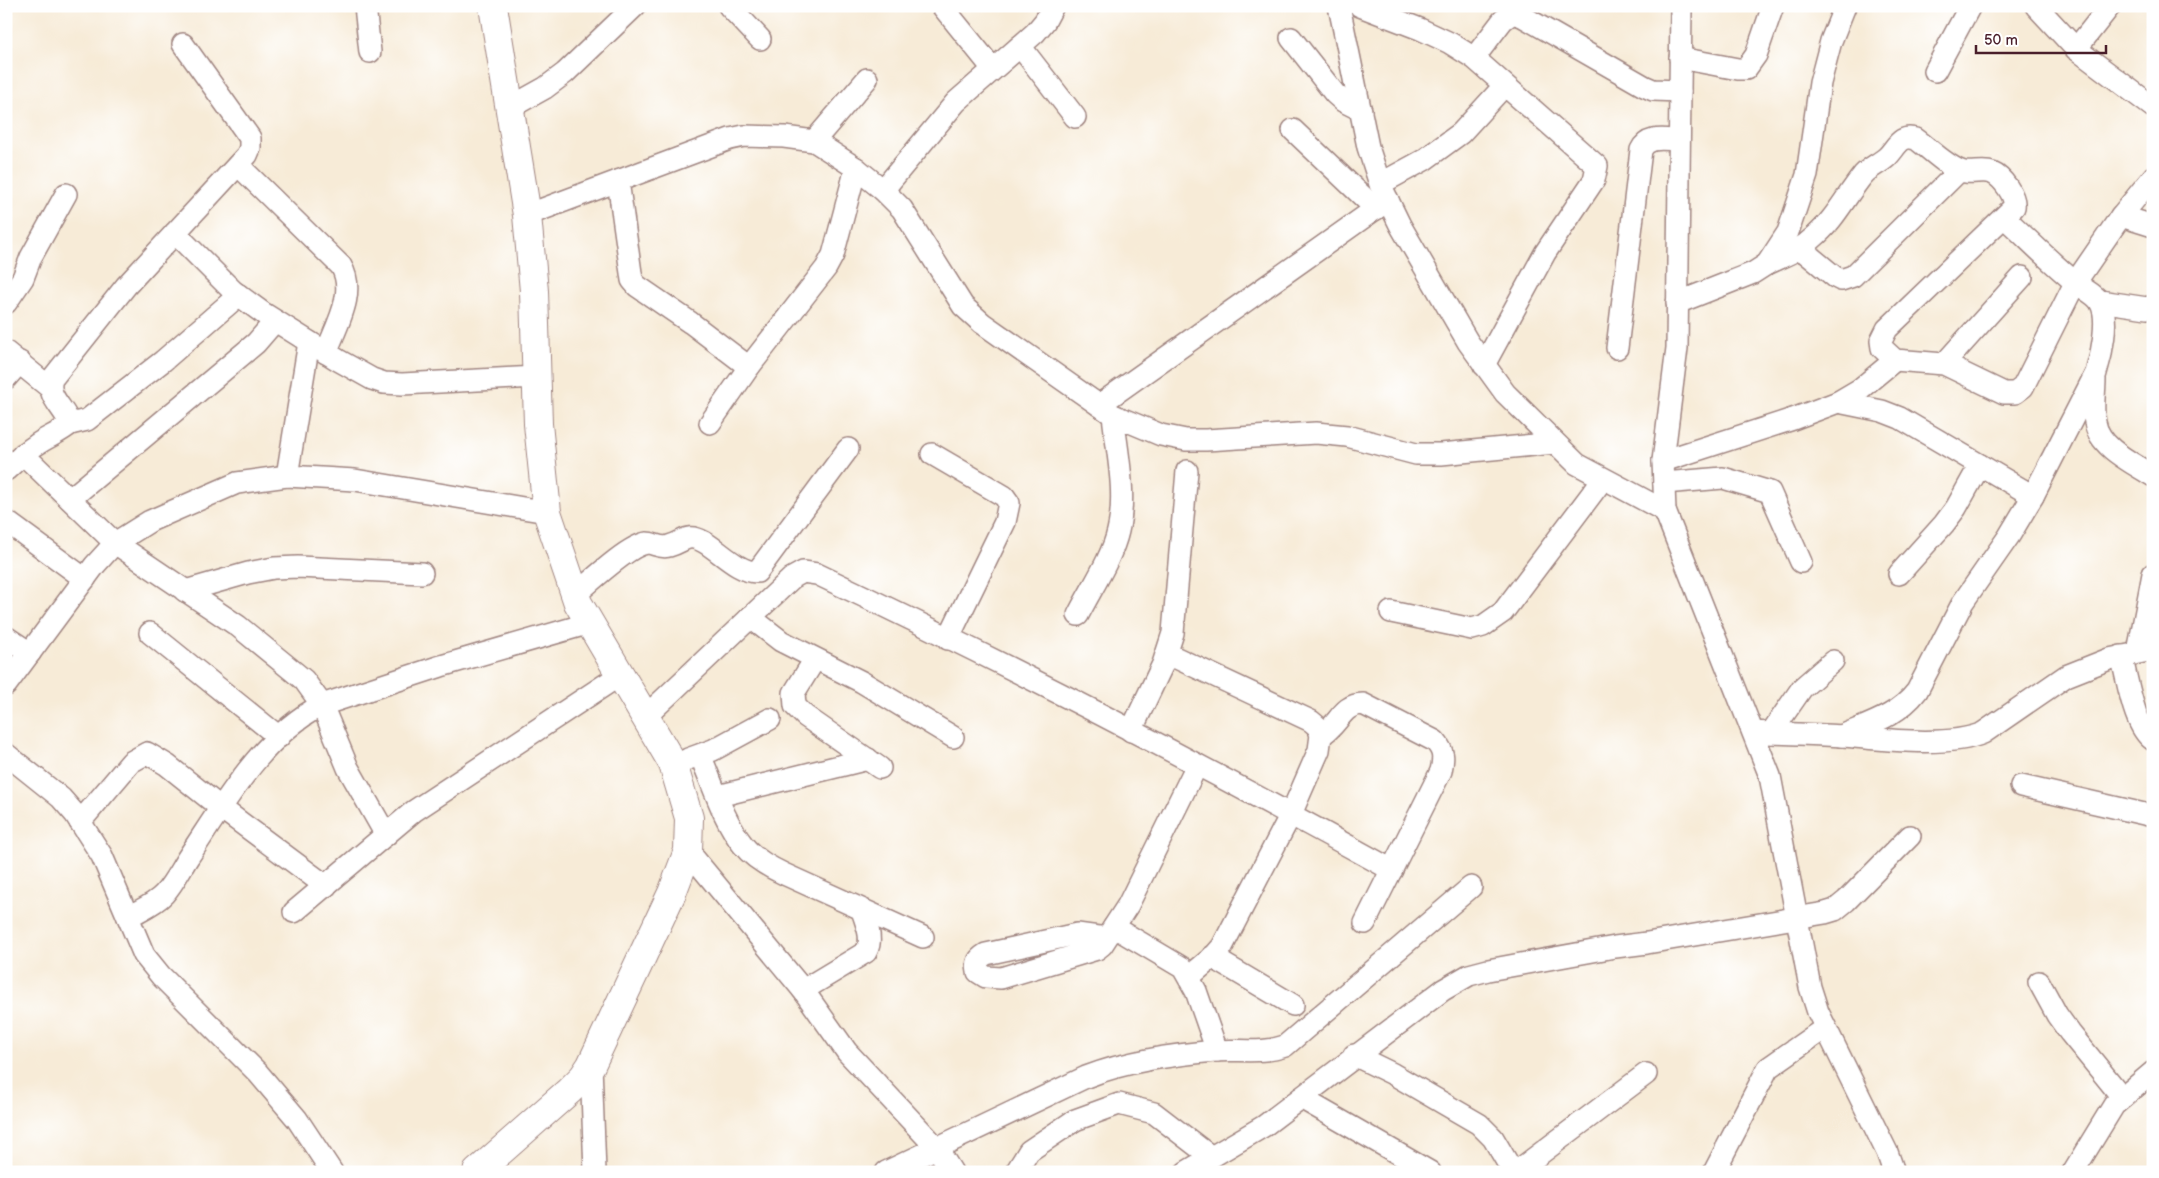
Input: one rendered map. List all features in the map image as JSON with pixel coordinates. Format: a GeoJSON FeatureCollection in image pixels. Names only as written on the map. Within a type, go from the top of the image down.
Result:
{"type":"FeatureCollection","features":[{"type":"Feature","properties":{"kind":"main road"},"geometry":{"type":"LineString","coordinates":[[477,1172],[569,1091],[583,1077],[591,1065],[672,893],[688,851],[688,818],[673,764],[575,595],[548,512],[538,424],[534,292],[527,215],[492,6]]}},
{"type":"Feature","properties":{"kind":"street"},"geometry":{"type":"LineString","coordinates":[[365,6],[370,52]]}},
{"type":"Feature","properties":{"kind":"street"},"geometry":{"type":"LineString","coordinates":[[509,108],[545,88],[565,73],[635,6]]}},
{"type":"Feature","properties":{"kind":"street"},"geometry":{"type":"LineString","coordinates":[[729,6],[760,39]]}},
{"type":"Feature","properties":{"kind":"street"},"geometry":{"type":"LineString","coordinates":[[942,6],[993,69]]}},
{"type":"Feature","properties":{"kind":"street"},"geometry":{"type":"LineString","coordinates":[[883,190],[956,102],[1020,46],[1045,21],[1054,6]]}},
{"type":"Feature","properties":{"kind":"street"},"geometry":{"type":"LineString","coordinates":[[1339,6],[1368,148],[1381,198]]}},
{"type":"Feature","properties":{"kind":"street"},"geometry":{"type":"LineString","coordinates":[[1360,6],[1420,29],[1450,43],[1474,58],[1597,166],[1594,180],[1545,253],[1484,365]]}},
{"type":"Feature","properties":{"kind":"street"},"geometry":{"type":"LineString","coordinates":[[1681,6],[1677,348],[1663,461],[1665,511],[1762,733],[1799,919],[1810,987],[1818,1012],[1887,1152],[1894,1172]]}},
{"type":"Feature","properties":{"kind":"street"},"geometry":{"type":"LineString","coordinates":[[1680,58],[1746,69],[1756,55],[1773,6]]}},
{"type":"Feature","properties":{"kind":"street"},"geometry":{"type":"LineString","coordinates":[[1767,264],[1788,232],[1807,175],[1820,83],[1831,41],[1845,6]]}},
{"type":"Feature","properties":{"kind":"street"},"geometry":{"type":"LineString","coordinates":[[1935,71],[1970,6]]}},
{"type":"Feature","properties":{"kind":"street"},"geometry":{"type":"LineString","coordinates":[[2036,6],[2076,48],[2153,107]]}},
{"type":"Feature","properties":{"kind":"street"},"geometry":{"type":"LineString","coordinates":[[2076,48],[2110,6]]}},
{"type":"Feature","properties":{"kind":"street"},"geometry":{"type":"LineString","coordinates":[[1474,58],[1503,20],[1513,13],[1522,16],[1644,86],[1653,90],[1680,91]]}},
{"type":"Feature","properties":{"kind":"street"},"geometry":{"type":"LineString","coordinates":[[1291,38],[1335,94],[1343,101],[1361,110]]}},
{"type":"Feature","properties":{"kind":"street"},"geometry":{"type":"LineString","coordinates":[[50,387],[56,373],[108,308],[247,155],[250,148],[250,138],[183,44]]}},
{"type":"Feature","properties":{"kind":"street"},"geometry":{"type":"LineString","coordinates":[[1020,46],[1075,117]]}},
{"type":"Feature","properties":{"kind":"street"},"geometry":{"type":"LineString","coordinates":[[814,141],[867,79]]}},
{"type":"Feature","properties":{"kind":"street"},"geometry":{"type":"LineString","coordinates":[[1106,410],[1381,198],[1424,160],[1461,133],[1504,86]]}},
{"type":"Feature","properties":{"kind":"street"},"geometry":{"type":"LineString","coordinates":[[1293,130],[1381,198],[1400,225],[1468,342],[1506,393],[1577,464],[1665,511]]}},
{"type":"Feature","properties":{"kind":"street"},"geometry":{"type":"LineString","coordinates":[[527,215],[730,139],[744,136],[784,137],[814,141],[856,168],[883,190],[902,209],[963,306],[982,323],[1106,410],[1161,435],[1186,440],[1316,433],[1347,436],[1416,454],[1441,454],[1554,442]]}},
{"type":"Feature","properties":{"kind":"street"},"geometry":{"type":"LineString","coordinates":[[1677,303],[1753,273],[1767,264],[1801,249],[1826,226],[1864,173],[1888,156],[1902,138],[1909,136],[1916,139],[1959,171],[1974,174],[1983,171],[1991,172],[1997,176],[2016,200],[2014,207],[2005,218],[1887,329],[1881,341],[1882,348],[1895,360],[1944,364],[2004,393],[2015,393],[2023,387],[2075,283],[2121,216],[2153,176]]}},
{"type":"Feature","properties":{"kind":"street"},"geometry":{"type":"LineString","coordinates":[[1617,348],[1641,150],[1644,143],[1648,140],[1679,140]]}},
{"type":"Feature","properties":{"kind":"street"},"geometry":{"type":"LineString","coordinates":[[238,165],[341,266],[346,275],[346,300],[317,348],[287,476]]}},
{"type":"Feature","properties":{"kind":"street"},"geometry":{"type":"LineString","coordinates":[[710,423],[749,367],[826,268],[833,255],[856,168]]}},
{"type":"Feature","properties":{"kind":"street"},"geometry":{"type":"LineString","coordinates":[[1801,249],[1835,277],[1846,279],[1853,276],[1959,171]]}},
{"type":"Feature","properties":{"kind":"street"},"geometry":{"type":"LineString","coordinates":[[618,181],[632,280],[637,286],[692,323],[749,367]]}},
{"type":"Feature","properties":{"kind":"street"},"geometry":{"type":"LineString","coordinates":[[6,303],[23,278],[31,257],[66,194]]}},
{"type":"Feature","properties":{"kind":"street"},"geometry":{"type":"LineString","coordinates":[[2121,216],[2153,226]]}},
{"type":"Feature","properties":{"kind":"street"},"geometry":{"type":"LineString","coordinates":[[2005,218],[2075,283],[2100,301],[2147,308],[2153,306]]}},
{"type":"Feature","properties":{"kind":"street"},"geometry":{"type":"LineString","coordinates":[[175,233],[216,275],[239,295],[317,348],[372,379],[384,383],[420,383],[537,377]]}},
{"type":"Feature","properties":{"kind":"street"},"geometry":{"type":"LineString","coordinates":[[1944,364],[2022,277]]}},
{"type":"Feature","properties":{"kind":"street"},"geometry":{"type":"LineString","coordinates":[[6,470],[24,454],[70,424],[87,420],[163,361],[239,295]]}},
{"type":"Feature","properties":{"kind":"street"},"geometry":{"type":"LineString","coordinates":[[1841,736],[1898,711],[1908,703],[1917,691],[1963,602],[2009,536],[2033,496],[2096,373],[2104,336],[2103,310],[2100,301]]}},
{"type":"Feature","properties":{"kind":"street"},"geometry":{"type":"LineString","coordinates":[[70,499],[256,343],[275,321]]}},
{"type":"Feature","properties":{"kind":"street"},"geometry":{"type":"LineString","coordinates":[[1663,461],[1838,402],[1860,389],[1895,360]]}},
{"type":"Feature","properties":{"kind":"street"},"geometry":{"type":"LineString","coordinates":[[11,364],[50,387],[70,424]]}},
{"type":"Feature","properties":{"kind":"street"},"geometry":{"type":"LineString","coordinates":[[2096,373],[2095,422],[2100,435],[2111,448],[2153,476]]}},
{"type":"Feature","properties":{"kind":"street"},"geometry":{"type":"LineString","coordinates":[[1838,402],[1882,411],[1900,418],[2033,496]]}},
{"type":"Feature","properties":{"kind":"street"},"geometry":{"type":"LineString","coordinates":[[1078,615],[1113,547],[1118,531],[1121,499],[1106,410]]}},
{"type":"Feature","properties":{"kind":"street"},"geometry":{"type":"LineString","coordinates":[[575,595],[620,557],[638,547],[647,543],[666,548],[688,537],[705,542],[744,569],[757,572],[848,449]]}},
{"type":"Feature","properties":{"kind":"street"},"geometry":{"type":"LineString","coordinates":[[24,454],[115,543],[238,626],[296,672],[322,704],[348,768],[386,835]]}},
{"type":"Feature","properties":{"kind":"street"},"geometry":{"type":"LineString","coordinates":[[932,454],[1004,496],[1009,503],[1005,522],[948,639]]}},
{"type":"Feature","properties":{"kind":"street"},"geometry":{"type":"LineString","coordinates":[[1899,574],[1933,538],[1956,508],[1980,464]]}},
{"type":"Feature","properties":{"kind":"street"},"geometry":{"type":"LineString","coordinates":[[1131,731],[1168,654],[1173,633],[1187,471]]}},
{"type":"Feature","properties":{"kind":"street"},"geometry":{"type":"LineString","coordinates":[[6,685],[85,579],[115,543],[150,521],[237,483],[287,476],[388,484],[548,512]]}},
{"type":"Feature","properties":{"kind":"street"},"geometry":{"type":"LineString","coordinates":[[1664,483],[1723,478],[1770,492],[1801,562]]}},
{"type":"Feature","properties":{"kind":"street"},"geometry":{"type":"LineString","coordinates":[[1391,612],[1472,629],[1494,621],[1530,578],[1604,480]]}},
{"type":"Feature","properties":{"kind":"street"},"geometry":{"type":"LineString","coordinates":[[6,522],[85,579]]}},
{"type":"Feature","properties":{"kind":"street"},"geometry":{"type":"LineString","coordinates":[[185,591],[248,572],[274,568],[298,567],[422,573]]}},
{"type":"Feature","properties":{"kind":"street"},"geometry":{"type":"LineString","coordinates":[[645,717],[792,578],[804,572],[817,574],[1131,731],[1291,814],[1392,870]]}},
{"type":"Feature","properties":{"kind":"street"},"geometry":{"type":"LineString","coordinates":[[2153,574],[2138,652],[2139,721],[2145,734],[2153,740]]}},
{"type":"Feature","properties":{"kind":"street"},"geometry":{"type":"LineString","coordinates":[[750,618],[781,641],[862,682],[953,737]]}},
{"type":"Feature","properties":{"kind":"street"},"geometry":{"type":"LineString","coordinates":[[128,917],[164,895],[221,808],[261,756],[279,737],[310,711],[322,704],[441,666],[590,623]]}},
{"type":"Feature","properties":{"kind":"street"},"geometry":{"type":"LineString","coordinates":[[150,633],[279,737]]}},
{"type":"Feature","properties":{"kind":"street"},"geometry":{"type":"LineString","coordinates":[[6,637],[30,653]]}},
{"type":"Feature","properties":{"kind":"street"},"geometry":{"type":"LineString","coordinates":[[1762,733],[1885,740],[1970,738],[1983,733],[2066,676],[2138,652]]}},
{"type":"Feature","properties":{"kind":"street"},"geometry":{"type":"LineString","coordinates":[[1168,654],[1311,721],[1318,726],[1321,735],[1319,750],[1291,814],[1222,947],[1189,977]]}},
{"type":"Feature","properties":{"kind":"street"},"geometry":{"type":"LineString","coordinates":[[718,796],[874,763],[805,716],[795,706],[794,692],[816,659]]}},
{"type":"Feature","properties":{"kind":"street"},"geometry":{"type":"LineString","coordinates":[[1762,733],[1802,688],[1833,661]]}},
{"type":"Feature","properties":{"kind":"street"},"geometry":{"type":"LineString","coordinates":[[294,912],[414,811],[620,675]]}},
{"type":"Feature","properties":{"kind":"street"},"geometry":{"type":"LineString","coordinates":[[1321,735],[1329,731],[1349,707],[1355,704],[1363,704],[1435,741],[1442,750],[1444,760],[1441,771],[1365,923]]}},
{"type":"Feature","properties":{"kind":"street"},"geometry":{"type":"LineString","coordinates":[[673,764],[712,750],[770,719]]}},
{"type":"Feature","properties":{"kind":"street"},"geometry":{"type":"LineString","coordinates":[[80,822],[131,762],[147,753],[166,765],[326,886]]}},
{"type":"Feature","properties":{"kind":"street"},"geometry":{"type":"LineString","coordinates":[[6,754],[61,798],[80,822],[102,856],[144,955],[161,976],[258,1073],[297,1119],[332,1172]]}},
{"type":"Feature","properties":{"kind":"street"},"geometry":{"type":"LineString","coordinates":[[700,754],[736,836],[752,854],[784,874],[923,937]]}},
{"type":"Feature","properties":{"kind":"street"},"geometry":{"type":"LineString","coordinates":[[1197,765],[1128,905],[1110,933],[1097,949],[1000,978],[986,978],[978,972],[976,965],[979,958],[986,954],[1077,934],[1110,933],[1183,968],[1203,1009],[1217,1051]]}},
{"type":"Feature","properties":{"kind":"street"},"geometry":{"type":"LineString","coordinates":[[2021,786],[2153,816]]}},
{"type":"Feature","properties":{"kind":"street"},"geometry":{"type":"LineString","coordinates":[[1186,1172],[1210,1156],[1264,1126],[1442,990],[1469,976],[1488,970],[1615,947],[1799,919],[1835,910],[1910,836]]}},
{"type":"Feature","properties":{"kind":"street"},"geometry":{"type":"LineString","coordinates":[[688,851],[803,990],[847,1052],[937,1148],[952,1172]]}},
{"type":"Feature","properties":{"kind":"street"},"geometry":{"type":"LineString","coordinates":[[886,1172],[1106,1069],[1143,1061],[1217,1051],[1272,1051],[1284,1046],[1470,887]]}},
{"type":"Feature","properties":{"kind":"street"},"geometry":{"type":"LineString","coordinates":[[803,990],[866,952],[870,946],[870,938],[862,910]]}},
{"type":"Feature","properties":{"kind":"street"},"geometry":{"type":"LineString","coordinates":[[1212,957],[1293,1005]]}},
{"type":"Feature","properties":{"kind":"street"},"geometry":{"type":"LineString","coordinates":[[2039,982],[2057,1015],[2122,1097]]}},
{"type":"Feature","properties":{"kind":"street"},"geometry":{"type":"LineString","coordinates":[[1714,1172],[1768,1068],[1825,1028]]}},
{"type":"Feature","properties":{"kind":"street"},"geometry":{"type":"LineString","coordinates":[[1354,1056],[1394,1074],[1479,1124],[1493,1138],[1514,1172],[1646,1074]]}},
{"type":"Feature","properties":{"kind":"street"},"geometry":{"type":"LineString","coordinates":[[591,1065],[595,1172]]}},
{"type":"Feature","properties":{"kind":"street"},"geometry":{"type":"LineString","coordinates":[[2074,1172],[2114,1105],[2153,1072]]}},
{"type":"Feature","properties":{"kind":"street"},"geometry":{"type":"LineString","coordinates":[[1301,1098],[1430,1172]]}},
{"type":"Feature","properties":{"kind":"street"},"geometry":{"type":"LineString","coordinates":[[1016,1172],[1029,1151],[1075,1120],[1119,1104],[1154,1113],[1210,1156]]}}]}
